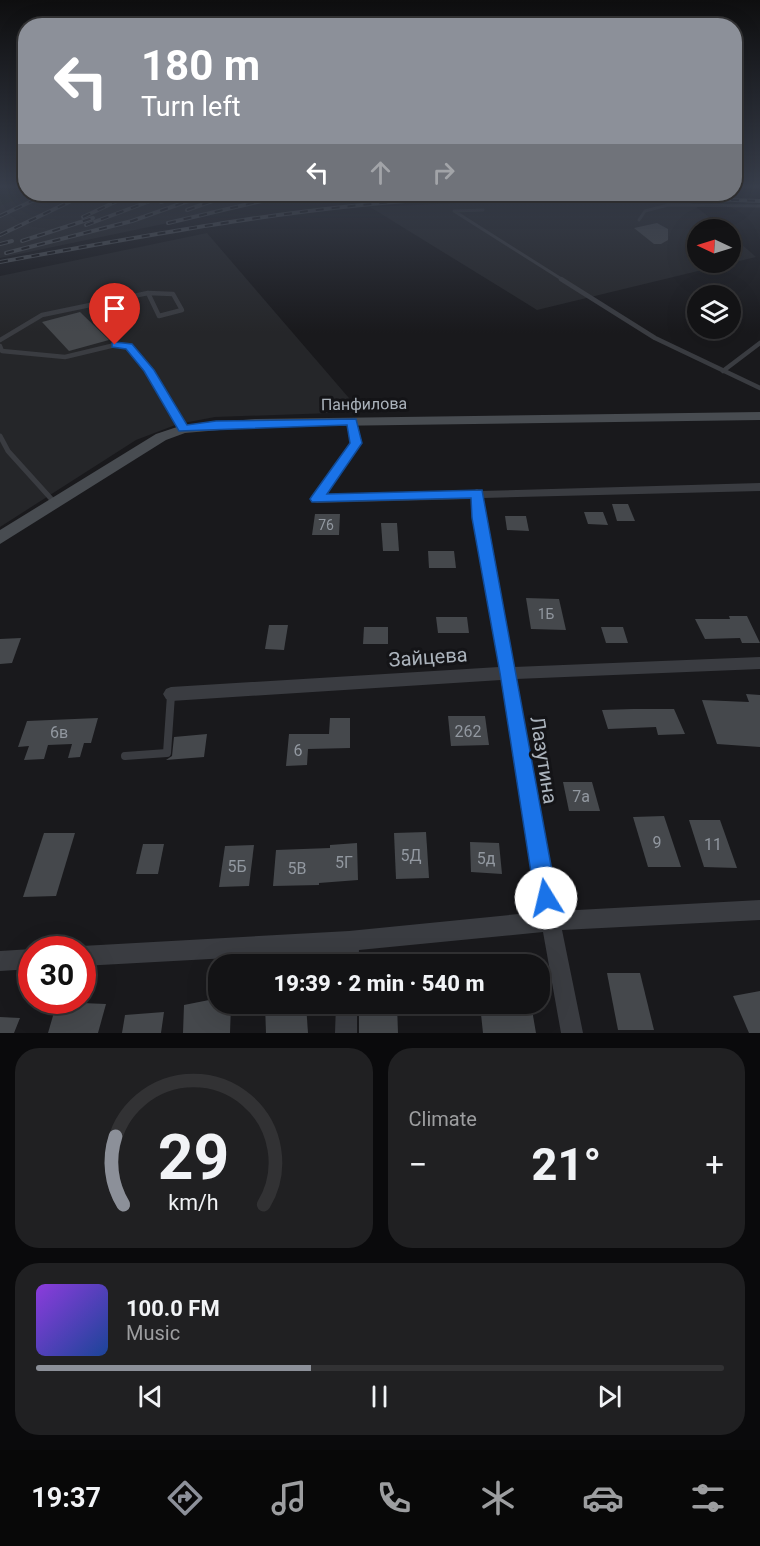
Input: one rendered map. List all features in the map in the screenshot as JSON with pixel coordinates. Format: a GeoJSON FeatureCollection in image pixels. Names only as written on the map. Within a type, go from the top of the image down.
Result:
{"type":"FeatureCollection","features":[{"type":"Feature","properties":{"kind":"street","name":"Панфилова"},"geometry":{"type":"LineString","coordinates":[[0,538],[145,446],[183,429],[216,425],[760,416]]}},
{"type":"Feature","properties":{"kind":"street"},"geometry":{"type":"LineString","coordinates":[[317,499],[760,487]]}},
{"type":"Feature","properties":{"kind":"street","name":"Лазутина"},"geometry":{"type":"LineString","coordinates":[[477,493],[479,518],[508,673],[549,921],[572,1033]]}},
{"type":"Feature","properties":{"kind":"street","name":"Зайцева"},"geometry":{"type":"LineString","coordinates":[[171,694],[508,673],[760,663]]}},
{"type":"Feature","properties":{"kind":"street"},"geometry":{"type":"LineString","coordinates":[[96,955],[349,941],[549,921],[760,910]]}},
{"type":"Feature","properties":{"kind":"street"},"geometry":{"type":"LineString","coordinates":[[348,954],[349,941]]}},
{"type":"Feature","properties":{"kind":"street"},"geometry":{"type":"LineString","coordinates":[[0,961],[18,960]]}},
{"type":"Feature","properties":{"kind":"street"},"geometry":{"type":"LineString","coordinates":[[346,1033],[347,1014]]}},
{"type":"Feature","properties":{"kind":"lane"},"geometry":{"type":"LineString","coordinates":[[493,236],[655,338],[760,388]]}},
{"type":"Feature","properties":{"kind":"lane"},"geometry":{"type":"LineString","coordinates":[[0,340],[42,315],[148,293],[173,294],[182,310],[159,316],[148,293]]}},
{"type":"Feature","properties":{"kind":"lane"},"geometry":{"type":"LineString","coordinates":[[723,371],[760,343]]}},
{"type":"Feature","properties":{"kind":"lane"},"geometry":{"type":"LineString","coordinates":[[0,346],[2,351],[65,357],[115,345],[129,346],[149,370],[183,429]]}},
{"type":"Feature","properties":{"kind":"lane"},"geometry":{"type":"LineString","coordinates":[[317,499],[356,443],[352,422]]}},
{"type":"Feature","properties":{"kind":"lane"},"geometry":{"type":"LineString","coordinates":[[0,436],[8,451],[55,503]]}},
{"type":"Feature","properties":{"kind":"lane"},"geometry":{"type":"LineString","coordinates":[[125,756],[167,753],[171,694]]}},
{"type":"Feature","properties":{"kind":"shaded area"},"geometry":{"type":"Polygon","coordinates":[[[0,236],[105,236],[0,258],[0,236]]]}},
{"type":"Feature","properties":{"kind":"shaded area"},"geometry":{"type":"Polygon","coordinates":[[[192,236],[210,236],[361,412],[215,417],[178,424],[136,440],[0,527],[0,276],[192,236]]]}},
{"type":"Feature","properties":{"kind":"shaded area"},"geometry":{"type":"Polygon","coordinates":[[[417,236],[687,236],[687,273],[690,273],[537,310],[417,236]]]}},
{"type":"Feature","properties":{"kind":"shaded area"},"geometry":{"type":"Polygon","coordinates":[[[741,244],[756,257],[741,261],[741,244]]]}},
{"type":"Feature","properties":{"kind":"building"},"geometry":{"type":"Polygon","coordinates":[[[644,236],[668,236],[668,240],[661,244],[654,244],[644,236]]]}},
{"type":"Feature","properties":{"kind":"building"},"geometry":{"type":"Polygon","coordinates":[[[80,312],[109,340],[69,351],[42,322],[80,312]]]}},
{"type":"Feature","properties":{"kind":"building"},"geometry":{"type":"Polygon","coordinates":[[[612,504],[628,504],[635,521],[617,521],[612,504]]]}},
{"type":"Feature","properties":{"kind":"building"},"geometry":{"type":"Polygon","coordinates":[[[584,512],[603,512],[608,525],[588,524],[584,512]]]}},
{"type":"Feature","properties":{"kind":"building"},"geometry":{"type":"Polygon","coordinates":[[[315,514],[340,514],[339,535],[312,535],[315,514]]]}},
{"type":"Feature","properties":{"kind":"building"},"geometry":{"type":"Polygon","coordinates":[[[505,516],[526,516],[529,531],[507,530],[505,516]]]}},
{"type":"Feature","properties":{"kind":"building"},"geometry":{"type":"Polygon","coordinates":[[[381,523],[397,523],[399,551],[383,551],[381,523]]]}},
{"type":"Feature","properties":{"kind":"building"},"geometry":{"type":"Polygon","coordinates":[[[428,551],[454,551],[456,568],[429,568],[428,551]]]}},
{"type":"Feature","properties":{"kind":"building"},"geometry":{"type":"Polygon","coordinates":[[[526,598],[559,599],[566,630],[531,629],[526,598]]]}},
{"type":"Feature","properties":{"kind":"building"},"geometry":{"type":"Polygon","coordinates":[[[729,616],[747,616],[760,643],[742,643],[740,638],[705,639],[695,619],[730,619],[729,616]]]}},
{"type":"Feature","properties":{"kind":"building"},"geometry":{"type":"Polygon","coordinates":[[[436,617],[467,617],[469,633],[438,633],[436,617]]]}},
{"type":"Feature","properties":{"kind":"building"},"geometry":{"type":"Polygon","coordinates":[[[269,625],[288,625],[284,650],[265,649],[269,625]]]}},
{"type":"Feature","properties":{"kind":"building"},"geometry":{"type":"Polygon","coordinates":[[[364,627],[388,627],[388,644],[363,644],[364,627]]]}},
{"type":"Feature","properties":{"kind":"building"},"geometry":{"type":"Polygon","coordinates":[[[601,627],[623,627],[628,643],[606,643],[601,627]]]}},
{"type":"Feature","properties":{"kind":"building"},"geometry":{"type":"Polygon","coordinates":[[[21,638],[12,663],[0,664],[0,639],[21,638]]]}},
{"type":"Feature","properties":{"kind":"building"},"geometry":{"type":"Polygon","coordinates":[[[746,694],[760,695],[760,747],[717,744],[702,700],[749,702],[746,694]]]}},
{"type":"Feature","properties":{"kind":"building"},"geometry":{"type":"Polygon","coordinates":[[[674,709],[685,734],[658,735],[656,727],[608,729],[602,710],[674,709]]]}},
{"type":"Feature","properties":{"kind":"building"},"geometry":{"type":"Polygon","coordinates":[[[448,716],[485,716],[489,745],[451,746],[448,716]]]}},
{"type":"Feature","properties":{"kind":"building"},"geometry":{"type":"Polygon","coordinates":[[[98,718],[91,743],[84,743],[80,757],[68,758],[72,744],[48,745],[44,759],[24,760],[29,746],[18,747],[27,721],[98,718]]]}},
{"type":"Feature","properties":{"kind":"building"},"geometry":{"type":"Polygon","coordinates":[[[330,718],[350,718],[350,748],[308,749],[307,765],[286,766],[289,734],[329,734],[330,718]]]}},
{"type":"Feature","properties":{"kind":"building"},"geometry":{"type":"Polygon","coordinates":[[[207,734],[204,757],[166,760],[172,756],[174,737],[207,734]]]}},
{"type":"Feature","properties":{"kind":"building"},"geometry":{"type":"Polygon","coordinates":[[[563,782],[592,782],[600,811],[569,811],[563,782]]]}},
{"type":"Feature","properties":{"kind":"building"},"geometry":{"type":"Polygon","coordinates":[[[664,816],[681,867],[648,867],[633,817],[664,816]]]}},
{"type":"Feature","properties":{"kind":"building"},"geometry":{"type":"Polygon","coordinates":[[[689,820],[720,820],[737,868],[704,867],[689,820]]]}},
{"type":"Feature","properties":{"kind":"building"},"geometry":{"type":"Polygon","coordinates":[[[426,832],[429,878],[396,879],[394,833],[426,832]]]}},
{"type":"Feature","properties":{"kind":"building"},"geometry":{"type":"Polygon","coordinates":[[[44,833],[75,833],[56,896],[23,897],[44,833]]]}},
{"type":"Feature","properties":{"kind":"building"},"geometry":{"type":"Polygon","coordinates":[[[470,842],[499,843],[502,874],[471,872],[470,842]]]}},
{"type":"Feature","properties":{"kind":"building"},"geometry":{"type":"Polygon","coordinates":[[[357,843],[358,880],[319,883],[319,885],[273,886],[276,850],[330,848],[330,845],[357,843]]]}},
{"type":"Feature","properties":{"kind":"building"},"geometry":{"type":"Polygon","coordinates":[[[143,844],[164,844],[158,874],[136,874],[143,844]]]}},
{"type":"Feature","properties":{"kind":"building"},"geometry":{"type":"Polygon","coordinates":[[[254,845],[249,886],[219,887],[225,846],[254,845]]]}},
{"type":"Feature","properties":{"kind":"building"},"geometry":{"type":"Polygon","coordinates":[[[607,973],[640,973],[654,1030],[618,1030],[607,973]]]}},
{"type":"Feature","properties":{"kind":"building"},"geometry":{"type":"Polygon","coordinates":[[[760,991],[760,1033],[749,1033],[733,996],[760,991]]]}},
{"type":"Feature","properties":{"kind":"building"},"geometry":{"type":"Polygon","coordinates":[[[208,1000],[208,1014],[231,1014],[230,1033],[183,1033],[184,1005],[208,1000]]]}},
{"type":"Feature","properties":{"kind":"building"},"geometry":{"type":"Polygon","coordinates":[[[96,1004],[106,1004],[98,1033],[48,1033],[54,1014],[96,1014],[96,1004]]]}},
{"type":"Feature","properties":{"kind":"building"},"geometry":{"type":"Polygon","coordinates":[[[164,1012],[161,1033],[122,1033],[125,1015],[164,1012]]]}},
{"type":"Feature","properties":{"kind":"building"},"geometry":{"type":"Polygon","coordinates":[[[265,1014],[307,1014],[308,1033],[266,1033],[265,1014]]]}},
{"type":"Feature","properties":{"kind":"building"},"geometry":{"type":"Polygon","coordinates":[[[359,1014],[397,1014],[398,1033],[359,1033],[359,1014]]]}},
{"type":"Feature","properties":{"kind":"building"},"geometry":{"type":"Polygon","coordinates":[[[481,1014],[533,1014],[536,1033],[483,1033],[481,1014]]]}},
{"type":"Feature","properties":{"kind":"building"},"geometry":{"type":"Polygon","coordinates":[[[0,1017],[20,1018],[14,1033],[0,1033],[0,1017]]]}},
{"type":"Feature","properties":{"kind":"railway"},"geometry":{"type":"LineString","coordinates":[[22,241],[37,236]]}},
{"type":"Feature","properties":{"kind":"railway"},"geometry":{"type":"LineString","coordinates":[[6,253],[72,236]]}},
{"type":"Feature","properties":{"kind":"railway"},"geometry":{"type":"LineString","coordinates":[[0,262],[146,236]]}},
{"type":"Feature","properties":{"kind":"railway"},"geometry":{"type":"LineString","coordinates":[[0,244],[12,241]]}},
{"type":"Feature","properties":{"kind":"route"},"geometry":{"type":"LineString","coordinates":[[115,345],[129,346],[149,370],[183,429],[216,425],[352,422],[356,443],[317,499],[477,493],[479,518],[546,898]]}}]}
